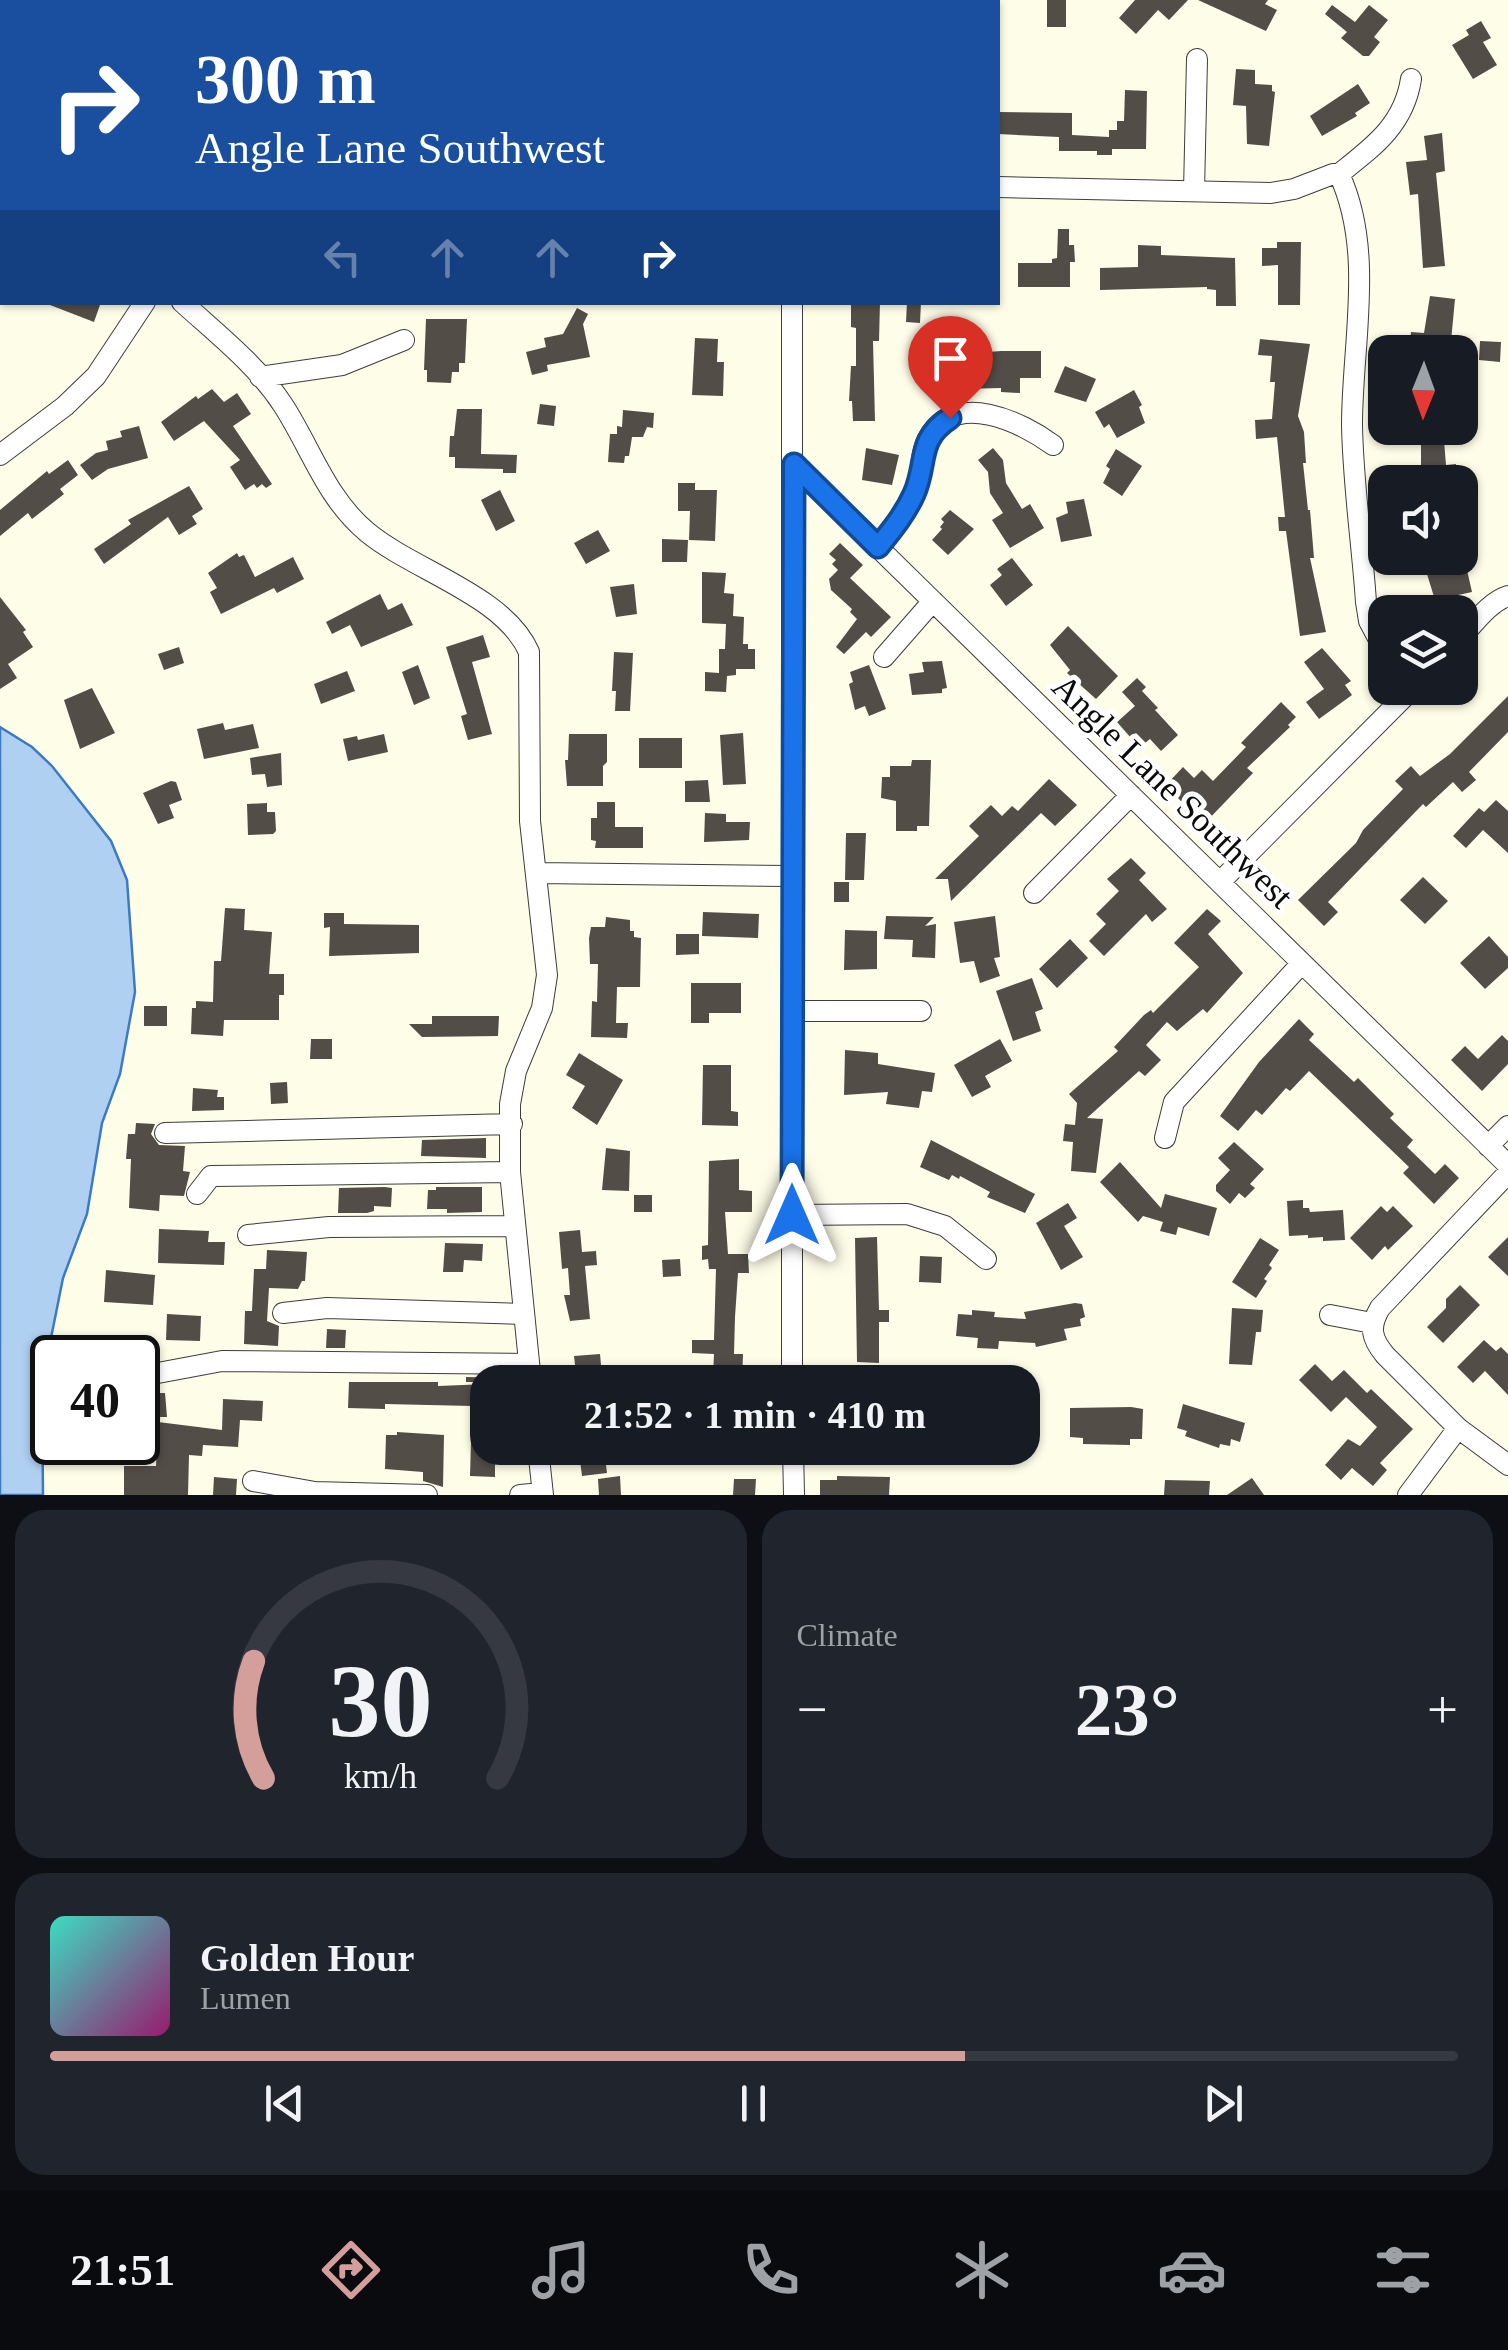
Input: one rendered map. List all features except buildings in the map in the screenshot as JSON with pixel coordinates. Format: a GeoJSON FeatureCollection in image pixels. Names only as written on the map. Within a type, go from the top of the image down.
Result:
{"type":"FeatureCollection","features":[{"type":"Feature","properties":{"kind":"street"},"geometry":{"type":"LineString","coordinates":[[1194,191],[1196,59]]}},
{"type":"Feature","properties":{"kind":"street"},"geometry":{"type":"LineString","coordinates":[[1000,187],[1271,192],[1294,189],[1339,174],[1398,121],[1411,80]]}},
{"type":"Feature","properties":{"kind":"street"},"geometry":{"type":"LineString","coordinates":[[1339,174],[1354,212],[1357,241],[1352,429],[1368,615]]}},
{"type":"Feature","properties":{"kind":"street"},"geometry":{"type":"LineString","coordinates":[[4,445],[65,406],[96,376],[143,305]]}},
{"type":"Feature","properties":{"kind":"street"},"geometry":{"type":"LineString","coordinates":[[185,305],[241,356],[282,403],[328,486],[366,530],[504,616],[524,638],[530,665],[530,822],[547,975],[539,1019],[512,1087],[510,1172],[529,1365]]}},
{"type":"Feature","properties":{"kind":"street"},"geometry":{"type":"LineString","coordinates":[[792,305],[792,1365]]}},
{"type":"Feature","properties":{"kind":"street"},"geometry":{"type":"LineString","coordinates":[[260,377],[342,365],[404,340]]}},
{"type":"Feature","properties":{"kind":"street"},"geometry":{"type":"LineString","coordinates":[[878,547],[896,526],[917,489],[930,435],[950,418],[970,413],[1004,418],[1024,425],[1052,445]]}},
{"type":"Feature","properties":{"kind":"street","name":"Angle Lane Southwest"},"geometry":{"type":"LineString","coordinates":[[794,464],[1508,1166]]}},
{"type":"Feature","properties":{"kind":"street"},"geometry":{"type":"LineString","coordinates":[[1478,619],[1502,596],[1508,596]]}},
{"type":"Feature","properties":{"kind":"street"},"geometry":{"type":"LineString","coordinates":[[884,657],[933,601]]}},
{"type":"Feature","properties":{"kind":"street"},"geometry":{"type":"LineString","coordinates":[[1220,882],[1397,705]]}},
{"type":"Feature","properties":{"kind":"street"},"geometry":{"type":"LineString","coordinates":[[1034,893],[1130,795]]}},
{"type":"Feature","properties":{"kind":"street"},"geometry":{"type":"LineString","coordinates":[[536,873],[792,876]]}},
{"type":"Feature","properties":{"kind":"street"},"geometry":{"type":"LineString","coordinates":[[1166,1138],[1174,1102],[1302,963]]}},
{"type":"Feature","properties":{"kind":"street"},"geometry":{"type":"LineString","coordinates":[[792,1011],[921,1012]]}},
{"type":"Feature","properties":{"kind":"street"},"geometry":{"type":"LineString","coordinates":[[165,1133],[512,1124]]}},
{"type":"Feature","properties":{"kind":"street"},"geometry":{"type":"LineString","coordinates":[[1488,1146],[1508,1126]]}},
{"type":"Feature","properties":{"kind":"street"},"geometry":{"type":"LineString","coordinates":[[198,1194],[211,1176],[510,1172]]}},
{"type":"Feature","properties":{"kind":"street"},"geometry":{"type":"LineString","coordinates":[[1508,1174],[1380,1308],[1372,1323],[1374,1342],[1458,1428],[1508,1465]]}},
{"type":"Feature","properties":{"kind":"street"},"geometry":{"type":"LineString","coordinates":[[792,1215],[907,1214],[945,1226],[986,1259]]}},
{"type":"Feature","properties":{"kind":"street"},"geometry":{"type":"LineString","coordinates":[[248,1235],[329,1227],[515,1226]]}},
{"type":"Feature","properties":{"kind":"street"},"geometry":{"type":"LineString","coordinates":[[283,1313],[328,1308],[523,1314]]}},
{"type":"Feature","properties":{"kind":"street"},"geometry":{"type":"LineString","coordinates":[[1330,1315],[1372,1323]]}},
{"type":"Feature","properties":{"kind":"street"},"geometry":{"type":"LineString","coordinates":[[160,1372],[222,1361],[470,1371]]}},
{"type":"Feature","properties":{"kind":"street"},"geometry":{"type":"LineString","coordinates":[[1408,1495],[1458,1428]]}},
{"type":"Feature","properties":{"kind":"street"},"geometry":{"type":"LineString","coordinates":[[520,1495],[542,1494],[539,1465]]}},
{"type":"Feature","properties":{"kind":"street"},"geometry":{"type":"LineString","coordinates":[[793,1465],[794,1495]]}},
{"type":"Feature","properties":{"kind":"street"},"geometry":{"type":"LineString","coordinates":[[253,1481],[315,1492],[427,1495]]}},
{"type":"Feature","properties":{"kind":"water"},"geometry":{"type":"Polygon","coordinates":[[[0,727],[32,747],[52,766],[111,841],[127,880],[135,992],[120,1074],[102,1123],[87,1214],[63,1278],[52,1335],[30,1335],[30,1465],[43,1465],[43,1495],[0,1495],[0,727]]]}},
{"type":"Feature","properties":{"kind":"route"},"geometry":{"type":"LineString","coordinates":[[792,1215],[794,464],[878,547],[896,526],[917,489],[930,435],[950,418]]}}]}
